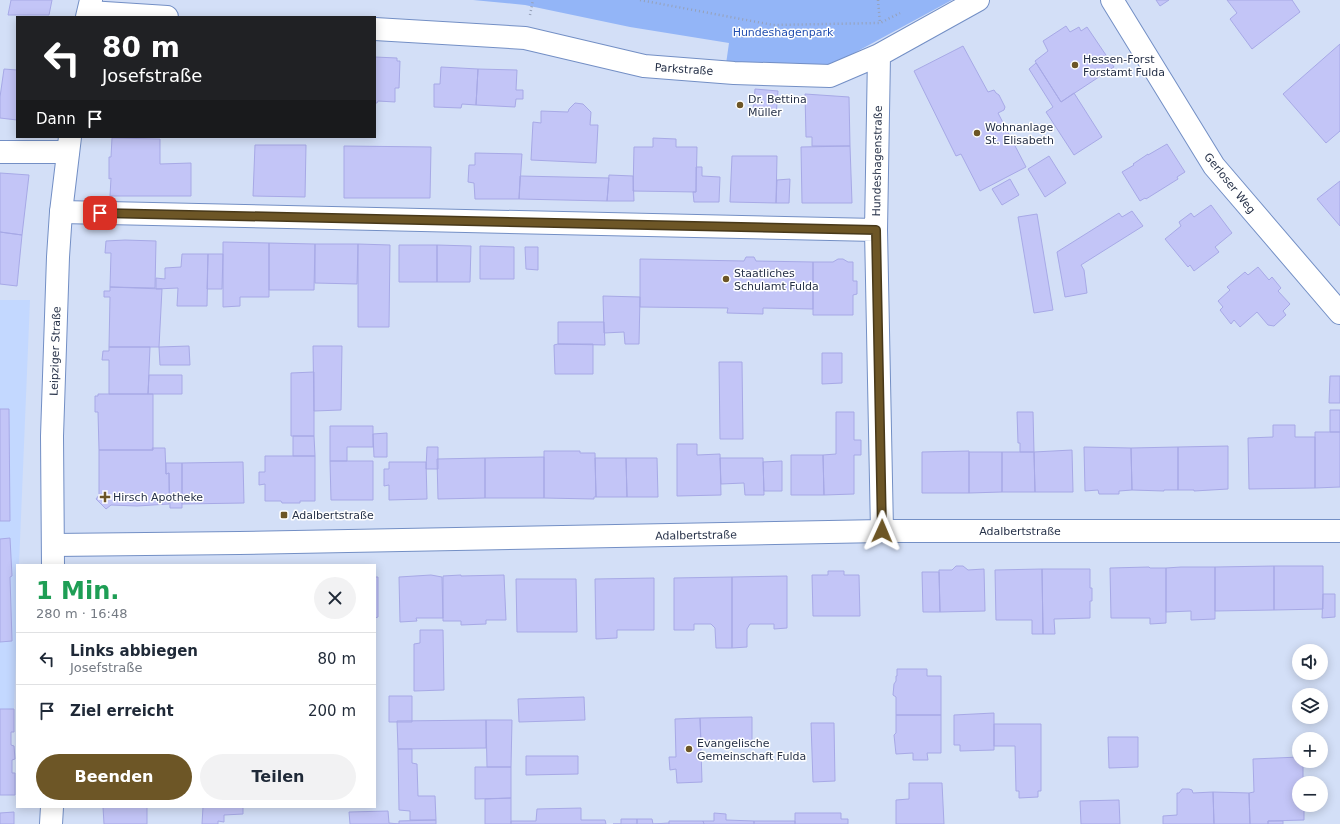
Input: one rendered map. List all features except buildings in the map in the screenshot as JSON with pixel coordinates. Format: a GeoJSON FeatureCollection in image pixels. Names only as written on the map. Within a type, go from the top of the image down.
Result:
{"type":"FeatureCollection","features":[{"type":"Feature","properties":{"kind":"street","name":"Parkstraße"},"geometry":{"type":"LineString","coordinates":[[376,29],[525,38],[644,66],[734,73],[830,76],[879,55],[978,0]]}},
{"type":"Feature","properties":{"kind":"street","name":"Gerloser Weg"},"geometry":{"type":"LineString","coordinates":[[1112,0],[1214,166],[1340,313]]}},
{"type":"Feature","properties":{"kind":"street"},"geometry":{"type":"LineString","coordinates":[[89,10],[156,16]]}},
{"type":"Feature","properties":{"kind":"street","name":"Hundeshagenstraße"},"geometry":{"type":"LineString","coordinates":[[879,55],[876,230],[882,531]]}},
{"type":"Feature","properties":{"kind":"street"},"geometry":{"type":"LineString","coordinates":[[0,152],[69,144]]}},
{"type":"Feature","properties":{"kind":"street","name":"Leipziger Straße"},"geometry":{"type":"LineString","coordinates":[[53,555],[52,436],[58,257],[61,212],[69,144]]}},
{"type":"Feature","properties":{"kind":"street"},"geometry":{"type":"LineString","coordinates":[[61,212],[876,230]]}},
{"type":"Feature","properties":{"kind":"street","name":"Adalbertstraße"},"geometry":{"type":"LineString","coordinates":[[53,555],[262,543],[882,531],[1340,531]]}},
{"type":"Feature","properties":{"kind":"street"},"geometry":{"type":"LineString","coordinates":[[52,808],[52,824]]}},
{"type":"Feature","properties":{"kind":"path"},"geometry":{"type":"LineString","coordinates":[[640,0],[773,25],[880,23],[878,0]]}},
{"type":"Feature","properties":{"kind":"shaded area"},"geometry":{"type":"Polygon","coordinates":[[[0,300],[30,300],[19,564],[16,564],[14,709],[0,709],[0,300]]]}},
{"type":"Feature","properties":{"kind":"green space","name":"Hundeshagenpark"},"geometry":{"type":"Polygon","coordinates":[[[473,0],[952,0],[832,65],[726,64],[729,43],[630,27],[525,5],[473,0]]]}},
{"type":"Feature","properties":{"kind":"place","name":"Hessen-Forst Forstamt Fulda"},"geometry":{"type":"Point","coordinates":[1075,65]}},
{"type":"Feature","properties":{"kind":"place","name":"Dr. Bettina Müller"},"geometry":{"type":"Point","coordinates":[740,105]}},
{"type":"Feature","properties":{"kind":"place","name":"Wohnanlage St. Elisabeth"},"geometry":{"type":"Point","coordinates":[977,133]}},
{"type":"Feature","properties":{"kind":"place","name":"Staatliches Schulamt Fulda"},"geometry":{"type":"Point","coordinates":[726,279]}},
{"type":"Feature","properties":{"kind":"place","name":"Hirsch Apotheke"},"geometry":{"type":"Point","coordinates":[105,497]}},
{"type":"Feature","properties":{"kind":"place","name":"Adalbertstraße"},"geometry":{"type":"Point","coordinates":[284,515]}},
{"type":"Feature","properties":{"kind":"place","name":"Evangelische Gemeinschaft Fulda"},"geometry":{"type":"Point","coordinates":[689,749]}},
{"type":"Feature","properties":{"kind":"route"},"geometry":{"type":"LineString","coordinates":[[100,213],[876,230],[883,509],[882,531]]}}]}
